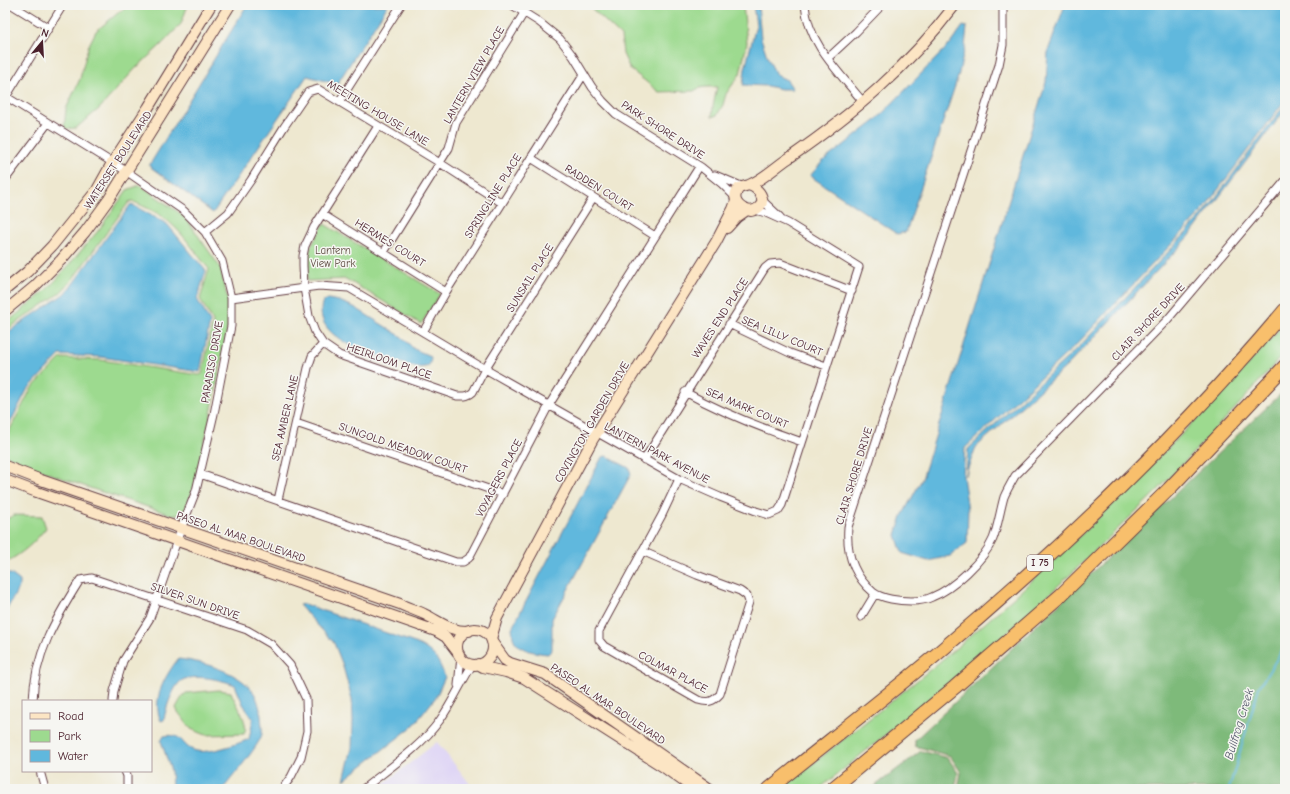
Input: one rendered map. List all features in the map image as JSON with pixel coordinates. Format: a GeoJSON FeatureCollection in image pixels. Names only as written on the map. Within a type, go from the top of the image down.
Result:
{"type":"FeatureCollection","features":[{"type":"Feature","properties":{"kind":"highway","name":"I 75"},"geometry":{"type":"LineString","coordinates":[[768,789],[931,659],[1037,566],[1090,516],[1169,437],[1237,365],[1285,310]]}},
{"type":"Feature","properties":{"kind":"highway"},"geometry":{"type":"LineString","coordinates":[[832,789],[956,687],[1061,594],[1174,484],[1285,366]]}},
{"type":"Feature","properties":{"kind":"street"},"geometry":{"type":"LineString","coordinates":[[12,5],[49,28]]}},
{"type":"Feature","properties":{"kind":"street"},"geometry":{"type":"LineString","coordinates":[[6,96],[63,5]]}},
{"type":"Feature","properties":{"kind":"street","name":"WATERSET BOULEVARD"},"geometry":{"type":"LineString","coordinates":[[5,290],[27,272],[52,246],[97,190],[112,163],[212,5]]}},
{"type":"Feature","properties":{"kind":"street","name":"WATERSET BOULEVARD"},"geometry":{"type":"LineString","coordinates":[[5,311],[35,286],[85,232],[109,199],[230,5]]}},
{"type":"Feature","properties":{"kind":"street"},"geometry":{"type":"LineString","coordinates":[[339,102],[401,5]]}},
{"type":"Feature","properties":{"kind":"street","name":"PARK SHORE DRIVE"},"geometry":{"type":"LineString","coordinates":[[512,5],[539,22],[560,39],[573,56],[592,87],[616,114],[702,169],[722,184],[735,199]]}},
{"type":"Feature","properties":{"kind":"street"},"geometry":{"type":"LineString","coordinates":[[805,5],[807,19],[814,39],[863,102]]}},
{"type":"Feature","properties":{"kind":"street"},"geometry":{"type":"LineString","coordinates":[[828,58],[882,5]]}},
{"type":"Feature","properties":{"kind":"street","name":"COVINGTON GARDEN DRIVE"},"geometry":{"type":"LineString","coordinates":[[492,641],[497,618],[597,433],[716,242],[733,209],[736,191],[758,181],[823,134],[863,102],[926,41],[955,5]]}},
{"type":"Feature","properties":{"kind":"street","name":"CLAIR SHORE DRIVE"},"geometry":{"type":"LineString","coordinates":[[1003,5],[1003,45],[999,65],[848,527],[847,539],[849,554],[854,569],[863,583],[876,594],[897,600],[921,600],[931,598],[942,593],[980,559],[993,538],[1004,497],[1015,476],[1168,319],[1285,181]]}},
{"type":"Feature","properties":{"kind":"street","name":"LANTERN VIEW PLACE"},"geometry":{"type":"LineString","coordinates":[[384,252],[449,148],[456,123],[524,13]]}},
{"type":"Feature","properties":{"kind":"street","name":"SPRINGLINE PLACE"},"geometry":{"type":"LineString","coordinates":[[423,332],[446,292],[584,74]]}},
{"type":"Feature","properties":{"kind":"street","name":"MEETING HOUSE LANE"},"geometry":{"type":"LineString","coordinates":[[205,232],[228,213],[252,180],[284,127],[308,92],[318,89],[440,163],[502,203]]}},
{"type":"Feature","properties":{"kind":"street","name":"PARADISO DRIVE"},"geometry":{"type":"LineString","coordinates":[[6,96],[126,171],[184,211],[205,232],[222,261],[231,298],[231,326],[214,414],[196,491],[150,618],[123,661],[113,700]]}},
{"type":"Feature","properties":{"kind":"street"},"geometry":{"type":"LineString","coordinates":[[5,180],[48,123]]}},
{"type":"Feature","properties":{"kind":"street","name":"HEIRLOOM PLACE"},"geometry":{"type":"LineString","coordinates":[[378,126],[314,227],[305,246],[302,266],[304,288],[315,332],[323,344],[338,354],[458,396],[470,395],[486,368]]}},
{"type":"Feature","properties":{"kind":"street","name":"RADDEN COURT"},"geometry":{"type":"LineString","coordinates":[[531,158],[655,236]]}},
{"type":"Feature","properties":{"kind":"street","name":"COVINGTON GARDEN DRIVE"},"geometry":{"type":"LineString","coordinates":[[716,242],[733,221],[759,207],[766,185],[785,160]]}},
{"type":"Feature","properties":{"kind":"street","name":"PARK SHORE DRIVE"},"geometry":{"type":"LineString","coordinates":[[702,169],[745,186]]}},
{"type":"Feature","properties":{"kind":"street","name":"VOYAGERS PLACE"},"geometry":{"type":"LineString","coordinates":[[200,474],[456,562],[463,562],[469,558],[549,405],[655,236],[702,169]]}},
{"type":"Feature","properties":{"kind":"street"},"geometry":{"type":"LineString","coordinates":[[745,186],[757,189],[762,198],[788,224]]}},
{"type":"Feature","properties":{"kind":"street","name":"SUNSAIL PLACE"},"geometry":{"type":"LineString","coordinates":[[486,368],[594,198]]}},
{"type":"Feature","properties":{"kind":"street"},"geometry":{"type":"LineString","coordinates":[[735,199],[741,207],[766,213],[788,224]]}},
{"type":"Feature","properties":{"kind":"street","name":"HERMES COURT"},"geometry":{"type":"LineString","coordinates":[[322,214],[446,292]]}},
{"type":"Feature","properties":{"kind":"street","name":"LANTERN PARK AVENUE"},"geometry":{"type":"LineString","coordinates":[[231,298],[319,286],[349,288],[597,433],[679,479],[720,498],[756,512],[769,515],[778,511],[782,505],[859,267],[788,224]]}},
{"type":"Feature","properties":{"kind":"street","name":"WAVES END PLACE"},"geometry":{"type":"LineString","coordinates":[[644,460],[765,268],[770,264],[775,263],[787,266],[852,291]]}},
{"type":"Feature","properties":{"kind":"street","name":"SEA LILLY COURT"},"geometry":{"type":"LineString","coordinates":[[729,324],[790,353],[826,366]]}},
{"type":"Feature","properties":{"kind":"street","name":"SEA AMBER LANE"},"geometry":{"type":"LineString","coordinates":[[278,500],[308,368],[312,356],[323,344]]}},
{"type":"Feature","properties":{"kind":"street","name":"SEA MARK COURT"},"geometry":{"type":"LineString","coordinates":[[686,392],[734,417],[763,429],[802,442]]}},
{"type":"Feature","properties":{"kind":"street","name":"SUNGOLD MEADOW COURT"},"geometry":{"type":"LineString","coordinates":[[296,423],[503,494]]}},
{"type":"Feature","properties":{"kind":"street","name":"PASEO AL MAR BOULEVARD"},"geometry":{"type":"LineString","coordinates":[[5,466],[35,478],[400,604],[425,614],[450,628],[462,631],[473,630]]}},
{"type":"Feature","properties":{"kind":"street","name":"COLMAR PLACE"},"geometry":{"type":"LineString","coordinates":[[642,551],[697,576],[740,591],[747,596],[749,602],[720,694],[714,701],[707,702],[698,700],[604,646],[599,640],[599,631],[642,551],[662,515],[679,479]]}},
{"type":"Feature","properties":{"kind":"street"},"geometry":{"type":"LineString","coordinates":[[5,480],[436,630],[446,637],[460,656],[468,663],[484,663],[490,657],[493,648],[492,641],[486,633],[473,630],[464,634],[459,640],[458,648],[460,656],[457,691]]}},
{"type":"Feature","properties":{"kind":"street","name":"SILVER SUN DRIVE"},"geometry":{"type":"LineString","coordinates":[[33,700],[33,687],[41,650],[62,608],[80,580],[92,578],[248,630],[271,644],[290,665],[306,699],[307,732],[301,756],[291,777],[282,789]]}},
{"type":"Feature","properties":{"kind":"street"},"geometry":{"type":"LineString","coordinates":[[861,617],[876,594]]}},
{"type":"Feature","properties":{"kind":"street","name":"COVINGTON GARDEN DRIVE"},"geometry":{"type":"LineString","coordinates":[[473,630],[484,628],[497,618]]}},
{"type":"Feature","properties":{"kind":"street","name":"PASEO AL MAR BOULEVARD"},"geometry":{"type":"LineString","coordinates":[[492,641],[505,660],[516,666],[545,674],[710,789]]}},
{"type":"Feature","properties":{"kind":"street"},"geometry":{"type":"LineString","coordinates":[[362,789],[424,739],[446,712],[457,691],[476,664]]}},
{"type":"Feature","properties":{"kind":"street","name":"PASEO AL MAR BOULEVARD"},"geometry":{"type":"LineString","coordinates":[[476,664],[514,674],[533,683],[662,766],[694,789]]}},
{"type":"Feature","properties":{"kind":"street"},"geometry":{"type":"LineString","coordinates":[[40,772],[46,789]]}},
{"type":"Feature","properties":{"kind":"street"},"geometry":{"type":"LineString","coordinates":[[125,772],[127,776],[127,789]]}},
{"type":"Feature","properties":{"kind":"shaded area"},"geometry":{"type":"Polygon","coordinates":[[[437,742],[474,789],[377,789],[437,742]]]}},
{"type":"Feature","properties":{"kind":"green space"},"geometry":{"type":"Polygon","coordinates":[[[130,5],[188,5],[181,24],[135,69],[99,109],[76,128],[64,129],[66,109],[80,79],[88,47],[96,31],[130,5]]]}},
{"type":"Feature","properties":{"kind":"green space"},"geometry":{"type":"Polygon","coordinates":[[[588,5],[743,5],[747,43],[740,74],[726,94],[723,105],[717,115],[712,117],[717,87],[696,89],[694,91],[659,92],[630,69],[623,54],[621,36],[588,5]]]}},
{"type":"Feature","properties":{"kind":"green space"},"geometry":{"type":"Polygon","coordinates":[[[140,185],[185,217],[220,267],[228,301],[228,326],[211,414],[193,490],[183,515],[172,515],[88,487],[25,464],[5,455],[5,439],[31,389],[61,358],[101,360],[199,375],[202,374],[213,322],[200,299],[209,269],[175,227],[165,218],[132,201],[129,202],[72,280],[60,293],[5,331],[5,324],[44,292],[56,280],[98,231],[127,190],[140,185]]]}},
{"type":"Feature","properties":{"kind":"green space","name":"Lantern View Park"},"geometry":{"type":"Polygon","coordinates":[[[324,224],[440,294],[421,324],[346,279],[307,281],[310,248],[324,224]]]}},
{"type":"Feature","properties":{"kind":"green space"},"geometry":{"type":"Polygon","coordinates":[[[1285,322],[1285,352],[1243,400],[1157,491],[1006,634],[944,687],[819,789],[781,789],[939,663],[988,621],[1066,549],[1182,434],[1242,371],[1285,322]]]}},
{"type":"Feature","properties":{"kind":"green space"},"geometry":{"type":"Polygon","coordinates":[[[1285,390],[1285,789],[958,789],[961,772],[950,756],[915,746],[915,740],[1285,390]]]}},
{"type":"Feature","properties":{"kind":"green space"},"geometry":{"type":"Polygon","coordinates":[[[14,515],[42,516],[46,528],[27,548],[5,563],[5,520],[14,515]]]}},
{"type":"Feature","properties":{"kind":"green space"},"geometry":{"type":"Polygon","coordinates":[[[219,690],[231,692],[244,719],[244,734],[206,735],[191,729],[176,708],[186,693],[219,690]]]}},
{"type":"Feature","properties":{"kind":"green space"},"geometry":{"type":"Polygon","coordinates":[[[921,751],[948,758],[958,773],[955,789],[871,789],[921,751]]]}},
{"type":"Feature","properties":{"kind":"water"},"geometry":{"type":"Polygon","coordinates":[[[247,5],[388,5],[337,84],[307,76],[213,213],[149,166],[247,5]]]}},
{"type":"Feature","properties":{"kind":"water"},"geometry":{"type":"Polygon","coordinates":[[[753,5],[758,5],[761,38],[767,56],[776,75],[787,80],[793,89],[743,85],[745,69],[756,25],[753,5]]]}},
{"type":"Feature","properties":{"kind":"water"},"geometry":{"type":"Polygon","coordinates":[[[1065,5],[1285,5],[1285,100],[1200,214],[1077,344],[965,448],[963,476],[968,510],[967,543],[950,556],[928,561],[902,553],[896,535],[902,516],[922,479],[1046,82],[1048,51],[1065,5]]]}},
{"type":"Feature","properties":{"kind":"water"},"geometry":{"type":"Polygon","coordinates":[[[963,26],[967,27],[965,47],[958,77],[906,232],[897,234],[810,176],[823,161],[875,121],[950,44],[963,26]]]}},
{"type":"Feature","properties":{"kind":"water"},"geometry":{"type":"Polygon","coordinates":[[[1285,104],[1285,110],[1188,238],[1068,365],[976,447],[966,476],[968,449],[1079,347],[1202,216],[1285,104]]]}},
{"type":"Feature","properties":{"kind":"water"},"geometry":{"type":"Polygon","coordinates":[[[131,204],[167,224],[206,271],[197,299],[210,322],[200,372],[101,357],[60,355],[27,390],[5,433],[5,334],[67,292],[131,204]]]}},
{"type":"Feature","properties":{"kind":"water"},"geometry":{"type":"Polygon","coordinates":[[[328,299],[339,301],[354,307],[402,337],[414,349],[430,356],[431,358],[429,364],[426,367],[413,366],[358,348],[334,335],[326,326],[321,315],[322,303],[328,299]]]}},
{"type":"Feature","properties":{"kind":"water"},"geometry":{"type":"Polygon","coordinates":[[[606,456],[629,468],[631,474],[552,619],[552,650],[548,654],[524,649],[516,644],[513,637],[512,628],[602,457],[606,456]]]}},
{"type":"Feature","properties":{"kind":"water"},"geometry":{"type":"Polygon","coordinates":[[[5,574],[11,574],[20,581],[20,585],[5,613],[5,574]]]}},
{"type":"Feature","properties":{"kind":"water"},"geometry":{"type":"Polygon","coordinates":[[[304,604],[421,646],[431,652],[440,665],[445,677],[436,697],[413,726],[344,780],[352,748],[352,699],[342,663],[334,643],[299,605],[304,604]]]}},
{"type":"Feature","properties":{"kind":"water"},"geometry":{"type":"Polygon","coordinates":[[[178,659],[208,665],[240,679],[254,693],[258,701],[261,713],[262,734],[256,746],[223,789],[172,789],[171,771],[161,741],[164,736],[171,735],[176,736],[188,747],[197,751],[202,752],[215,750],[249,739],[253,719],[243,704],[235,685],[216,679],[200,677],[186,679],[178,684],[170,699],[164,720],[161,721],[158,713],[158,705],[161,688],[168,673],[178,659]]]}},
{"type":"Feature","properties":{"kind":"waterway","name":"Bullfrog Creek"},"geometry":{"type":"LineString","coordinates":[[1229,789],[1259,687],[1285,646]]}}]}
